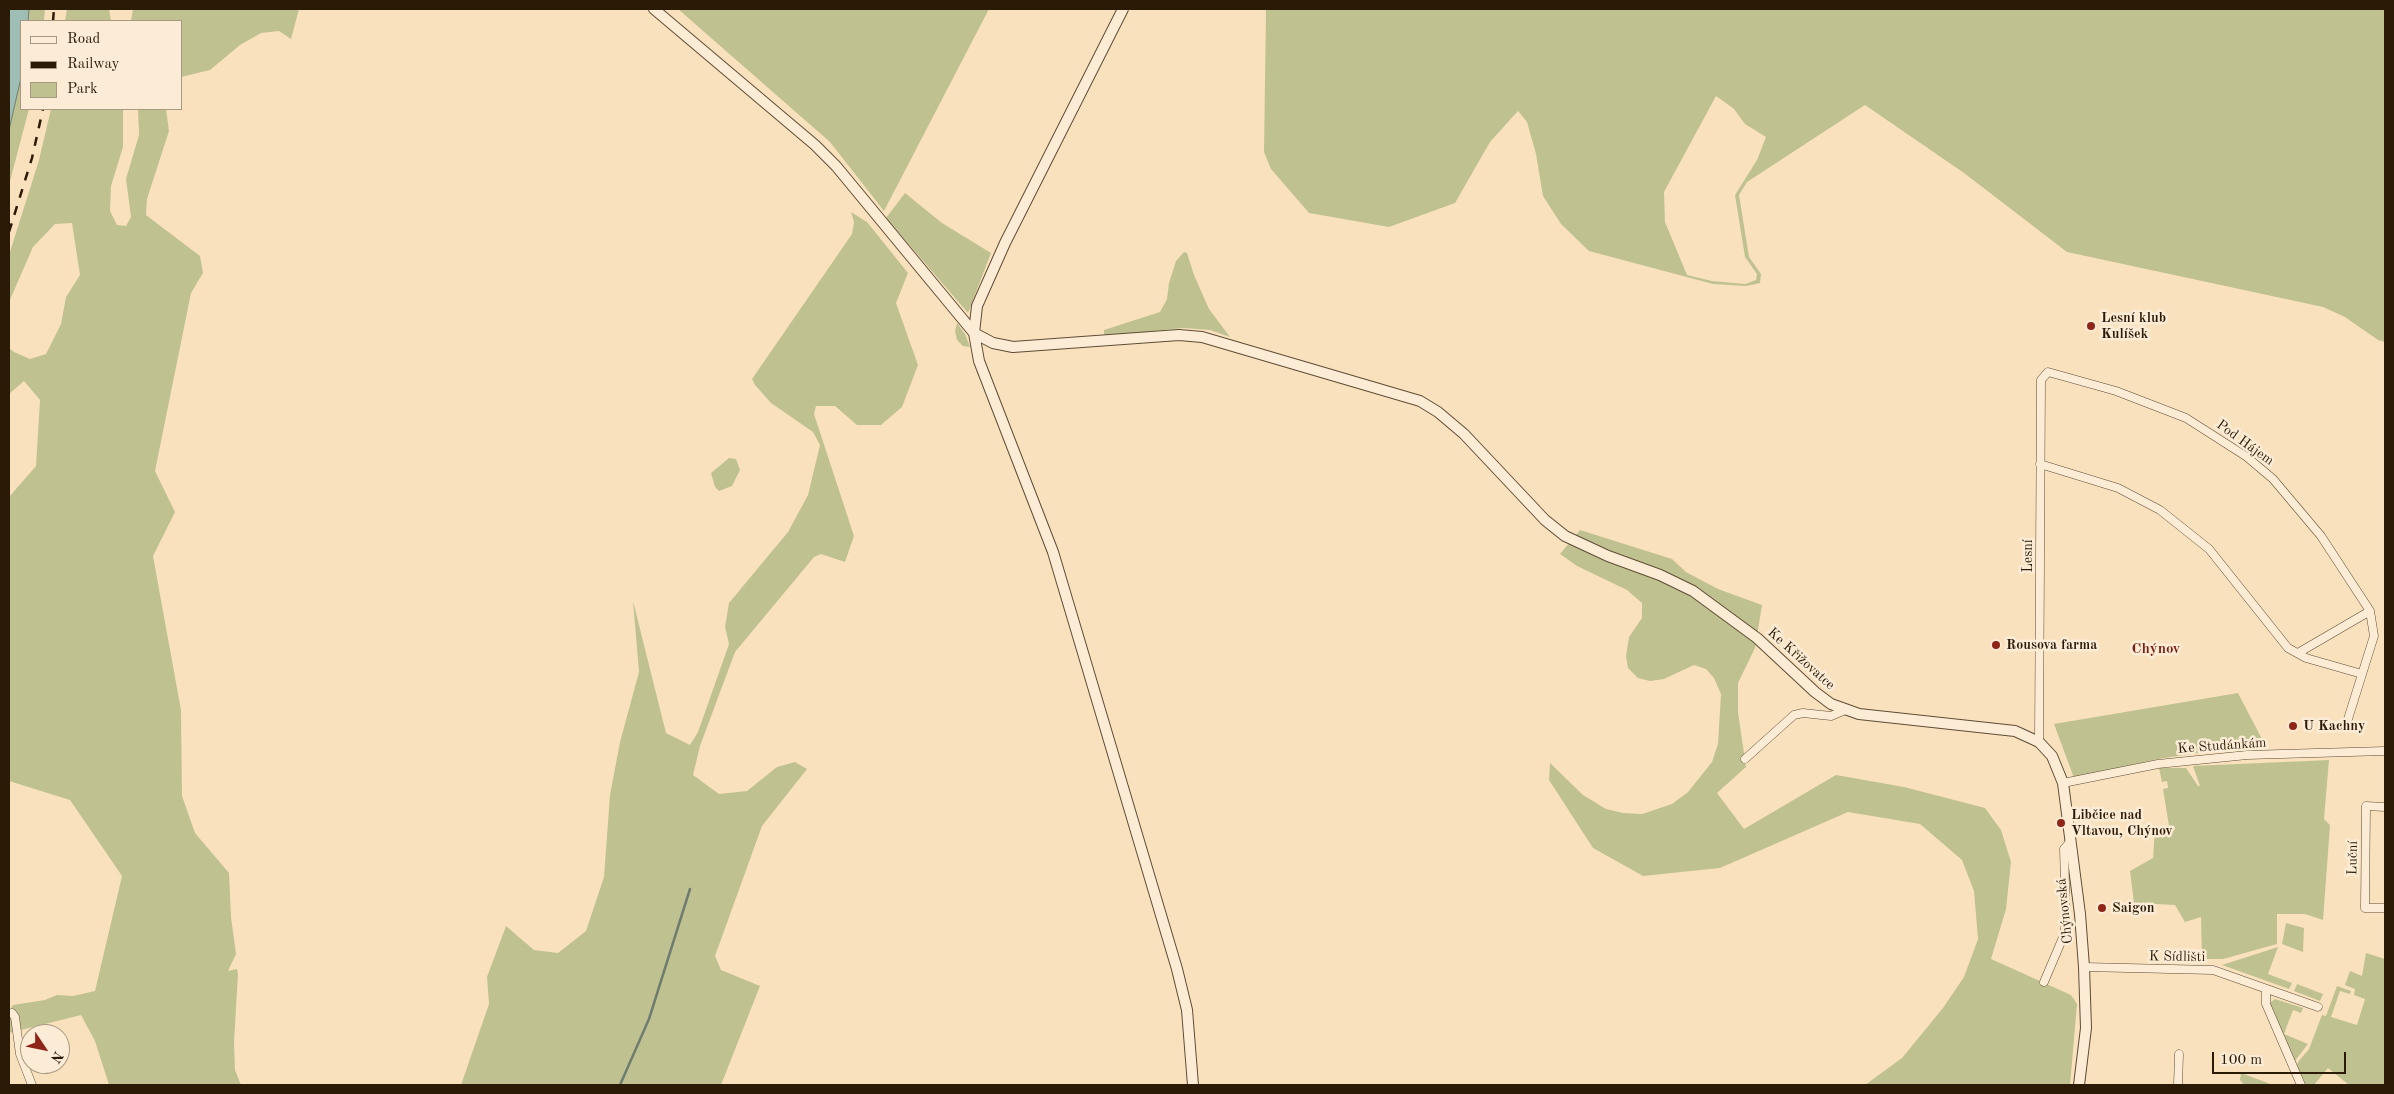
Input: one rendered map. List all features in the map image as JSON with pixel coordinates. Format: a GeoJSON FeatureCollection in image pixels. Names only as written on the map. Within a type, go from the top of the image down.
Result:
{"type":"FeatureCollection","features":[{"type":"Feature","properties":{"kind":"street"},"geometry":{"type":"LineString","coordinates":[[654,9],[808,139],[836,166],[974,333]]}},
{"type":"Feature","properties":{"kind":"street"},"geometry":{"type":"LineString","coordinates":[[1122,9],[1005,242],[977,306],[974,333],[979,361],[1053,552],[1178,969],[1186,1010],[1193,1085]]}},
{"type":"Feature","properties":{"kind":"street","name":"Ke Křižovatce"},"geometry":{"type":"LineString","coordinates":[[974,333],[993,343],[1013,347],[1179,335],[1202,337],[1420,400],[1438,412],[1464,434],[1539,513],[1566,536],[1608,556],[1660,575],[1693,591],[1757,638],[1819,696],[1845,710],[1863,714],[2007,730],[2026,734],[2039,742]]}},
{"type":"Feature","properties":{"kind":"street","name":"Lesní"},"geometry":{"type":"LineString","coordinates":[[2039,742],[2041,380],[2048,372]]}},
{"type":"Feature","properties":{"kind":"street","name":"Pod Hájem"},"geometry":{"type":"LineString","coordinates":[[2048,372],[2116,391],[2186,418],[2247,457],[2273,479],[2321,536],[2370,611],[2374,636],[2348,719]]}},
{"type":"Feature","properties":{"kind":"street"},"geometry":{"type":"LineString","coordinates":[[2040,464],[2118,488],[2160,510],[2209,549],[2288,648],[2306,658],[2362,674]]}},
{"type":"Feature","properties":{"kind":"street"},"geometry":{"type":"LineString","coordinates":[[2298,653],[2370,611]]}},
{"type":"Feature","properties":{"kind":"street"},"geometry":{"type":"LineString","coordinates":[[1745,759],[1794,716],[1803,713],[1830,716],[1845,710]]}},
{"type":"Feature","properties":{"kind":"street","name":"Chýnovská"},"geometry":{"type":"LineString","coordinates":[[2039,742],[2052,756],[2064,783],[2071,841],[2084,968],[2086,1028],[2079,1085]]}},
{"type":"Feature","properties":{"kind":"street","name":"Ke Studánkám"},"geometry":{"type":"LineString","coordinates":[[2064,783],[2158,764],[2227,757],[2385,751]]}},
{"type":"Feature","properties":{"kind":"street","name":"Luční"},"geometry":{"type":"LineString","coordinates":[[2385,807],[2366,806],[2365,908],[2385,908]]}},
{"type":"Feature","properties":{"kind":"street"},"geometry":{"type":"LineString","coordinates":[[2044,982],[2064,935],[2066,922],[2064,849],[2071,841]]}},
{"type":"Feature","properties":{"kind":"street","name":"K Sídlišti"},"geometry":{"type":"LineString","coordinates":[[2084,968],[2213,970],[2318,1007]]}},
{"type":"Feature","properties":{"kind":"street"},"geometry":{"type":"LineString","coordinates":[[2266,989],[2266,1004],[2301,1085]]}},
{"type":"Feature","properties":{"kind":"street"},"geometry":{"type":"LineString","coordinates":[[12,1013],[20,1054],[32,1085]]}},
{"type":"Feature","properties":{"kind":"street"},"geometry":{"type":"LineString","coordinates":[[2178,1085],[2179,1054]]}},
{"type":"Feature","properties":{"kind":"green space"},"geometry":{"type":"Polygon","coordinates":[[[29,9],[45,9],[44,20],[28,20],[29,9]]]}},
{"type":"Feature","properties":{"kind":"green space"},"geometry":{"type":"Polygon","coordinates":[[[67,9],[109,9],[111,20],[65,20],[67,9]]]}},
{"type":"Feature","properties":{"kind":"green space"},"geometry":{"type":"Polygon","coordinates":[[[133,9],[299,9],[291,39],[279,31],[261,33],[240,45],[210,70],[182,77],[182,20],[131,20],[133,9]]]}},
{"type":"Feature","properties":{"kind":"green space"},"geometry":{"type":"Polygon","coordinates":[[[678,9],[989,9],[884,211],[830,142],[678,9]]]}},
{"type":"Feature","properties":{"kind":"green space"},"geometry":{"type":"Polygon","coordinates":[[[1266,9],[2385,9],[2385,342],[2378,340],[2345,317],[2323,307],[2067,252],[1964,173],[1865,105],[1747,182],[1739,195],[1749,257],[1761,274],[1760,283],[1746,286],[1713,284],[1589,251],[1561,224],[1543,196],[1536,154],[1527,122],[1518,111],[1490,142],[1455,203],[1389,227],[1309,213],[1271,169],[1264,152],[1266,9]],[[1716,96],[1664,192],[1665,222],[1687,275],[1712,281],[1745,284],[1756,280],[1757,274],[1745,257],[1735,195],[1757,160],[1766,137],[1745,124],[1734,109],[1716,96]]]}},
{"type":"Feature","properties":{"kind":"green space"},"geometry":{"type":"Polygon","coordinates":[[[20,82],[20,110],[29,110],[9,185],[9,130],[20,82]]]}},
{"type":"Feature","properties":{"kind":"green space"},"geometry":{"type":"Polygon","coordinates":[[[51,110],[123,110],[123,147],[111,186],[110,211],[117,225],[126,226],[131,217],[126,179],[139,135],[138,110],[166,110],[169,131],[147,199],[146,215],[200,256],[203,273],[191,293],[155,471],[175,512],[153,556],[181,710],[182,796],[195,833],[229,873],[231,917],[236,954],[228,971],[237,969],[238,974],[234,1042],[235,1070],[241,1085],[109,1085],[95,1041],[81,1015],[45,1024],[20,1024],[20,1030],[9,1033],[9,1011],[13,1005],[45,1000],[57,995],[73,996],[95,991],[122,876],[70,800],[9,781],[9,497],[36,466],[40,400],[24,381],[9,394],[9,348],[30,359],[46,354],[61,324],[66,297],[80,275],[72,223],[55,224],[33,247],[9,302],[9,255],[39,160],[51,110]]]}},
{"type":"Feature","properties":{"kind":"green space"},"geometry":{"type":"Polygon","coordinates":[[[905,193],[942,223],[991,253],[968,313],[886,218],[905,193]]]}},
{"type":"Feature","properties":{"kind":"green space"},"geometry":{"type":"Polygon","coordinates":[[[851,212],[867,222],[908,273],[896,303],[918,365],[902,407],[881,425],[857,425],[835,406],[816,406],[814,414],[854,536],[845,562],[821,554],[814,557],[735,652],[700,746],[693,775],[719,794],[747,791],[777,767],[795,762],[807,769],[762,826],[715,956],[721,970],[760,986],[721,1085],[461,1085],[489,1004],[487,977],[506,926],[534,950],[558,953],[586,931],[604,877],[610,795],[620,742],[639,672],[633,601],[666,733],[690,745],[698,732],[729,644],[725,627],[729,603],[788,532],[808,495],[820,445],[813,432],[771,403],[752,379],[852,234],[854,222],[851,212]]]}},
{"type":"Feature","properties":{"kind":"green space"},"geometry":{"type":"Polygon","coordinates":[[[1184,252],[1187,253],[1194,275],[1209,309],[1230,337],[1210,330],[1183,328],[1104,336],[1104,330],[1160,312],[1167,299],[1169,283],[1176,261],[1184,252]]]}},
{"type":"Feature","properties":{"kind":"green space"},"geometry":{"type":"Polygon","coordinates":[[[957,323],[965,334],[970,347],[963,346],[957,340],[955,331],[957,323]]]}},
{"type":"Feature","properties":{"kind":"green space"},"geometry":{"type":"Polygon","coordinates":[[[729,458],[736,459],[740,470],[732,486],[719,491],[715,487],[711,473],[729,458]]]}},
{"type":"Feature","properties":{"kind":"green space"},"geometry":{"type":"Polygon","coordinates":[[[1580,530],[1672,559],[1686,572],[1718,589],[1762,605],[1755,648],[1738,683],[1738,712],[1746,767],[1717,793],[1744,829],[1836,775],[1904,787],[1985,808],[2001,830],[2011,862],[2006,909],[1991,959],[2071,995],[2077,1004],[2070,1085],[1865,1085],[1902,1058],[1943,1008],[1964,977],[1978,939],[1974,891],[1962,860],[1920,824],[1848,812],[1720,868],[1643,876],[1593,848],[1549,780],[1550,763],[1583,795],[1606,809],[1623,813],[1642,814],[1672,804],[1688,792],[1712,762],[1718,744],[1721,694],[1714,678],[1706,669],[1694,665],[1664,679],[1650,681],[1638,678],[1628,668],[1626,656],[1629,637],[1642,618],[1642,603],[1627,590],[1577,566],[1560,554],[1580,530]]]}},
{"type":"Feature","properties":{"kind":"green space"},"geometry":{"type":"Polygon","coordinates":[[[2238,693],[2264,743],[2158,759],[2074,778],[2054,724],[2238,693]]]}},
{"type":"Feature","properties":{"kind":"green space"},"geometry":{"type":"Polygon","coordinates":[[[2329,760],[2324,819],[2330,825],[2323,920],[2305,914],[2277,914],[2277,944],[2223,959],[2202,959],[2201,917],[2185,922],[2175,905],[2134,903],[2130,871],[2153,858],[2155,828],[2169,826],[2163,789],[2168,788],[2167,781],[2162,782],[2159,768],[2186,768],[2198,786],[2200,786],[2193,766],[2329,760]]]}},
{"type":"Feature","properties":{"kind":"green space"},"geometry":{"type":"Polygon","coordinates":[[[2286,923],[2304,928],[2303,952],[2282,944],[2286,923]]]}},
{"type":"Feature","properties":{"kind":"green space"},"geometry":{"type":"Polygon","coordinates":[[[2278,947],[2268,974],[2292,983],[2289,989],[2222,965],[2278,947]]]}},
{"type":"Feature","properties":{"kind":"green space"},"geometry":{"type":"Polygon","coordinates":[[[2366,953],[2385,959],[2385,1085],[2349,1085],[2328,1068],[2314,1085],[2306,1085],[2297,1065],[2309,1049],[2322,1015],[2326,1016],[2337,986],[2351,991],[2350,994],[2340,991],[2331,1017],[2357,1025],[2365,999],[2354,995],[2355,989],[2345,985],[2350,971],[2362,976],[2366,953]]]}},
{"type":"Feature","properties":{"kind":"green space"},"geometry":{"type":"Polygon","coordinates":[[[2297,984],[2323,994],[2320,1001],[2294,991],[2297,984]]]}},
{"type":"Feature","properties":{"kind":"green space"},"geometry":{"type":"Polygon","coordinates":[[[2275,999],[2303,1008],[2301,1013],[2293,1010],[2284,1034],[2308,1044],[2294,1062],[2270,1007],[2270,1003],[2275,999]]]}},
{"type":"Feature","properties":{"kind":"green space"},"geometry":{"type":"Polygon","coordinates":[[[2241,1073],[2273,1085],[2244,1085],[2240,1080],[2241,1073]]]}},
{"type":"Feature","properties":{"kind":"water"},"geometry":{"type":"Polygon","coordinates":[[[9,9],[29,9],[28,20],[20,20],[20,82],[9,130],[9,9]]]}},
{"type":"Feature","properties":{"kind":"waterway"},"geometry":{"type":"LineString","coordinates":[[620,1085],[649,1019],[690,889]]}},
{"type":"Feature","properties":{"kind":"railway"},"geometry":{"type":"LineString","coordinates":[[53,20],[54,9]]}},
{"type":"Feature","properties":{"kind":"railway"},"geometry":{"type":"LineString","coordinates":[[9,232],[32,158],[43,110]]}},
{"type":"Feature","properties":{"kind":"place","name":"Lesní klub Kulíšek"},"geometry":{"type":"Point","coordinates":[2091,326]}},
{"type":"Feature","properties":{"kind":"place","name":"Rousova farma"},"geometry":{"type":"Point","coordinates":[1996,645]}},
{"type":"Feature","properties":{"kind":"place","name":"U Kachny"},"geometry":{"type":"Point","coordinates":[2293,726]}},
{"type":"Feature","properties":{"kind":"place","name":"Libčice nad Vltavou, Chýnov"},"geometry":{"type":"Point","coordinates":[2061,823]}},
{"type":"Feature","properties":{"kind":"place","name":"Saigon"},"geometry":{"type":"Point","coordinates":[2102,908]}},
{"type":"Feature","properties":{"kind":"district","name":"Chýnov"},"geometry":{"type":"Point","coordinates":[2156,649]}}]}
